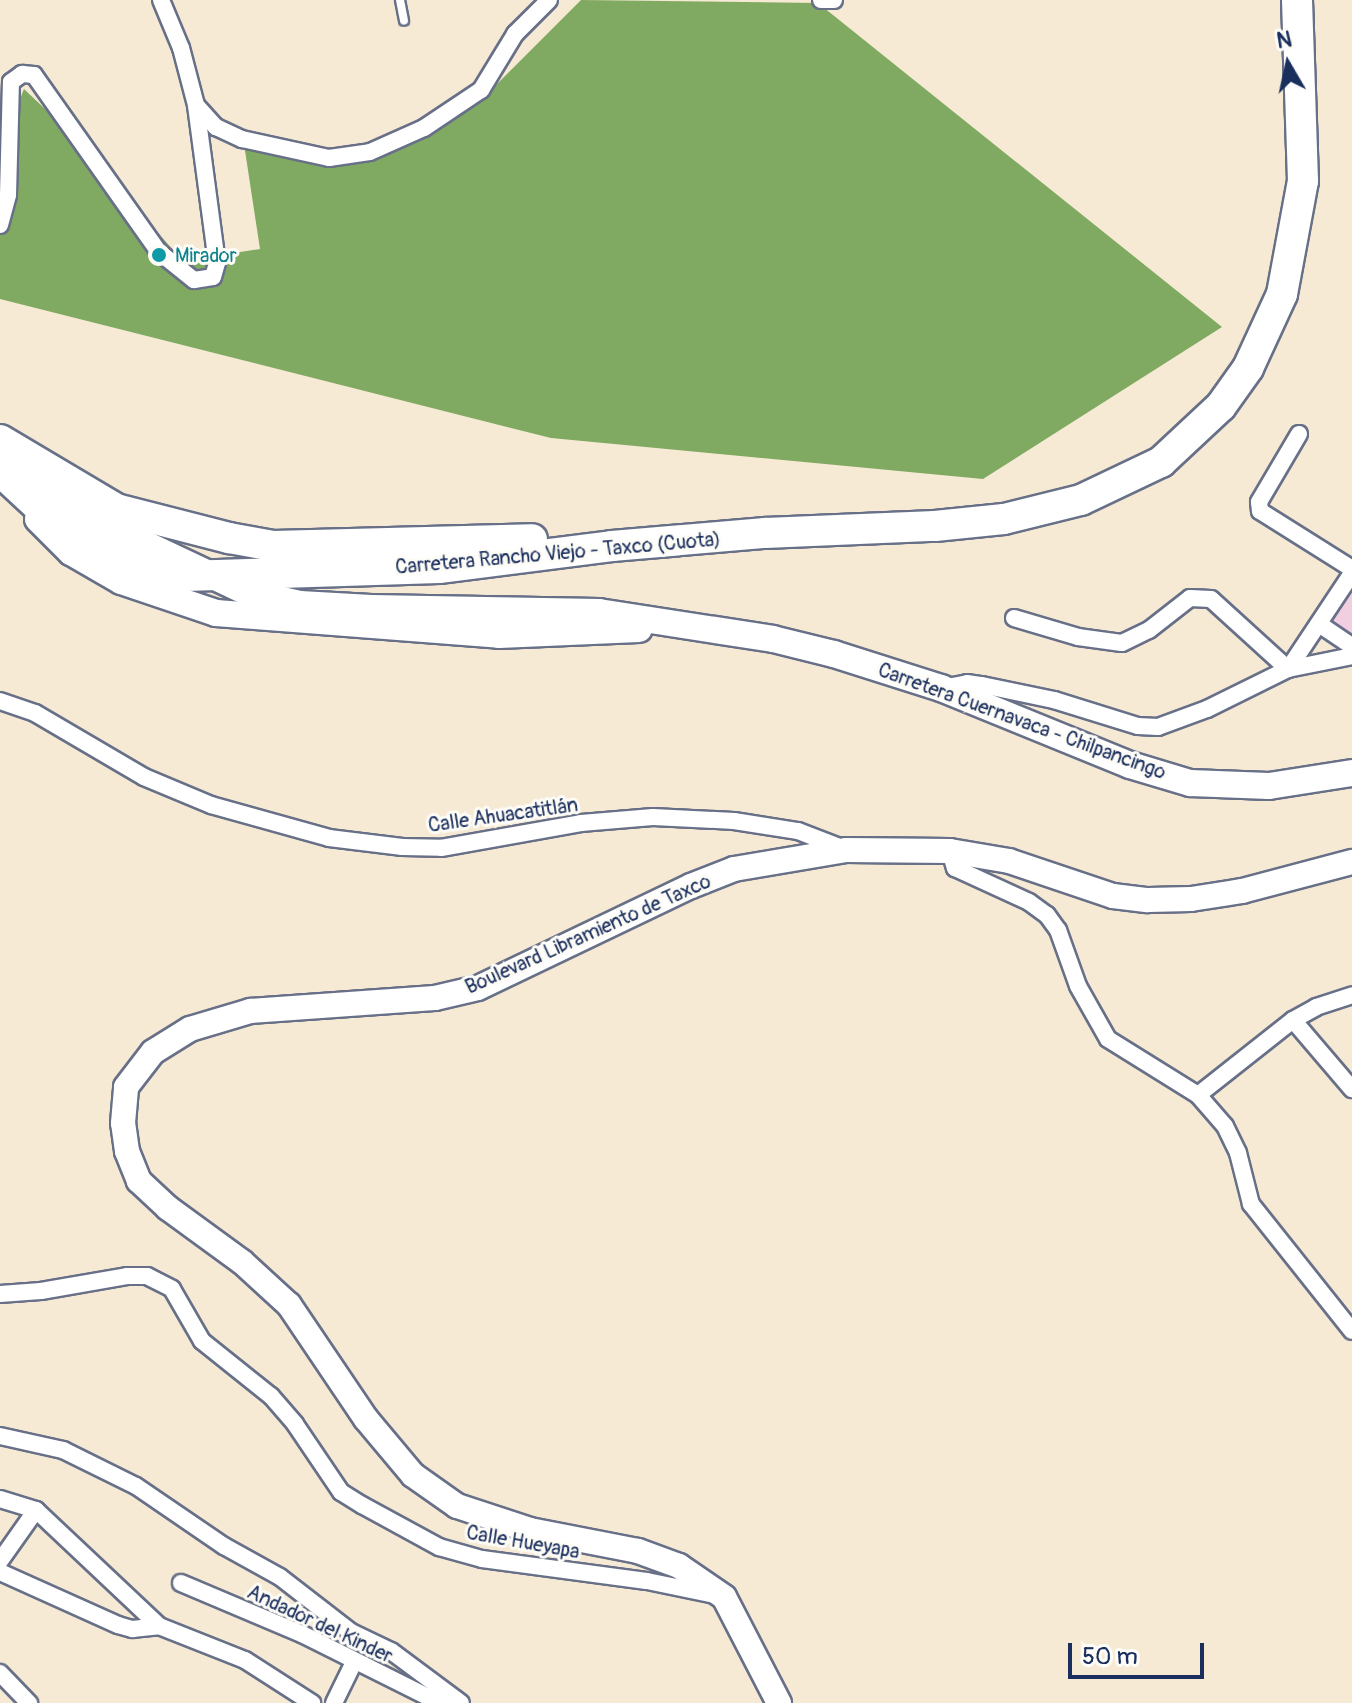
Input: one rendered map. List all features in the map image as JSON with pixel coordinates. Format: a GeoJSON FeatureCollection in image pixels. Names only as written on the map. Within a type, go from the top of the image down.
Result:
{"type":"FeatureCollection","features":[{"type":"Feature","properties":{"kind":"highway","name":"Carretera Rancho Viejo - Taxco (Cuota)"},"geometry":{"type":"LineString","coordinates":[[0,472],[53,520],[123,562],[155,572],[216,576],[439,568],[612,546],[765,533],[935,526],[1042,512],[1114,487],[1161,462],[1212,415],[1248,368],[1282,294],[1303,181],[1297,0]]}},
{"type":"Feature","properties":{"kind":"highway","name":"Carretera Rancho Viejo - Taxco (Cuota)"},"geometry":{"type":"LineString","coordinates":[[0,440],[116,509],[187,530],[273,546],[517,541],[610,529],[695,526],[765,533]]}},
{"type":"Feature","properties":{"kind":"main road","name":"Carretera Cuernavaca - Chilpancingo"},"geometry":{"type":"LineString","coordinates":[[0,449],[44,484],[109,527],[247,592],[300,604],[483,612],[599,612],[694,627],[834,654],[941,688],[1130,765],[1190,783],[1269,786],[1352,773]]}},
{"type":"Feature","properties":{"kind":"main road","name":"Carretera Cuernavaca - Chilpancingo"},"geometry":{"type":"LineString","coordinates":[[0,472],[30,511],[71,552],[121,581],[216,613],[499,635],[694,627]]}},
{"type":"Feature","properties":{"kind":"main road","name":"Boulevard Libramiento de Taxco"},"geometry":{"type":"LineString","coordinates":[[779,1703],[724,1597],[679,1566],[638,1551],[530,1530],[457,1506],[413,1475],[366,1419],[289,1305],[242,1262],[168,1208],[139,1181],[127,1151],[123,1123],[126,1087],[153,1052],[190,1029],[250,1011],[435,998],[478,988],[691,886],[734,869],[846,850],[950,851],[1009,861],[1113,896],[1148,900],[1191,899],[1242,891],[1352,862]]}},
{"type":"Feature","properties":{"kind":"street"},"geometry":{"type":"LineString","coordinates":[[0,225],[8,195],[11,82],[22,74],[34,75],[159,252],[194,280],[213,277],[217,263],[196,105],[181,48],[161,0]]}},
{"type":"Feature","properties":{"kind":"street"},"geometry":{"type":"LineString","coordinates":[[196,105],[216,127],[242,139],[329,158],[370,152],[424,128],[481,90],[515,34],[549,0]]}},
{"type":"Feature","properties":{"kind":"street"},"geometry":{"type":"LineString","coordinates":[[821,0],[834,0]]}},
{"type":"Feature","properties":{"kind":"street"},"geometry":{"type":"LineString","coordinates":[[1288,669],[1352,571],[1260,511],[1259,502],[1299,434]]}},
{"type":"Feature","properties":{"kind":"street"},"geometry":{"type":"LineString","coordinates":[[1014,618],[1078,637],[1122,643],[1149,630],[1190,598],[1211,599],[1288,669]]}},
{"type":"Feature","properties":{"kind":"street"},"geometry":{"type":"LineString","coordinates":[[1319,624],[1352,646]]}},
{"type":"Feature","properties":{"kind":"street"},"geometry":{"type":"LineString","coordinates":[[941,688],[967,683],[982,685],[1054,700],[1138,726],[1158,727],[1207,709],[1288,669],[1352,656]]}},
{"type":"Feature","properties":{"kind":"street","name":"Calle Ahuacatitlán"},"geometry":{"type":"LineString","coordinates":[[0,701],[35,713],[144,777],[198,800],[329,838],[402,847],[441,848],[581,823],[653,817],[734,821],[798,831],[846,850]]}},
{"type":"Feature","properties":{"kind":"street"},"geometry":{"type":"LineString","coordinates":[[950,851],[955,868],[1029,902],[1047,915],[1058,930],[1078,986],[1108,1039],[1198,1095],[1231,1139],[1251,1204],[1352,1331]]}},
{"type":"Feature","properties":{"kind":"street"},"geometry":{"type":"LineString","coordinates":[[1198,1095],[1293,1020],[1316,1007],[1352,995]]}},
{"type":"Feature","properties":{"kind":"street"},"geometry":{"type":"LineString","coordinates":[[1293,1020],[1352,1089]]}},
{"type":"Feature","properties":{"kind":"street","name":"Calle Hueyapa"},"geometry":{"type":"LineString","coordinates":[[0,1294],[41,1291],[127,1276],[147,1276],[172,1289],[202,1341],[271,1396],[295,1424],[341,1492],[362,1505],[439,1547],[482,1559],[647,1581],[724,1597]]}},
{"type":"Feature","properties":{"kind":"street"},"geometry":{"type":"LineString","coordinates":[[0,1436],[22,1438],[92,1463],[136,1486],[224,1546],[280,1577],[351,1632],[391,1651],[461,1703]]}},
{"type":"Feature","properties":{"kind":"street"},"geometry":{"type":"LineString","coordinates":[[0,1499],[36,1510],[159,1626],[245,1660],[312,1703]]}},
{"type":"Feature","properties":{"kind":"street"},"geometry":{"type":"LineString","coordinates":[[0,1561],[36,1510]]}},
{"type":"Feature","properties":{"kind":"street"},"geometry":{"type":"LineString","coordinates":[[0,1572],[118,1625],[132,1629],[159,1626]]}},
{"type":"Feature","properties":{"kind":"street","name":"Andador del Kinder"},"geometry":{"type":"LineString","coordinates":[[181,1583],[302,1634],[440,1703]]}},
{"type":"Feature","properties":{"kind":"street"},"geometry":{"type":"LineString","coordinates":[[334,1703],[354,1662]]}},
{"type":"Feature","properties":{"kind":"street"},"geometry":{"type":"LineString","coordinates":[[0,1673],[29,1703]]}},
{"type":"Feature","properties":{"kind":"lane"},"geometry":{"type":"LineString","coordinates":[[400,0],[404,21]]}},
{"type":"Feature","properties":{"kind":"shaded area"},"geometry":{"type":"Polygon","coordinates":[[[1352,588],[1352,641],[1326,624],[1352,588]]]}},
{"type":"Feature","properties":{"kind":"green space"},"geometry":{"type":"Polygon","coordinates":[[[581,0],[818,3],[1222,327],[983,479],[551,438],[0,299],[0,148],[24,89],[62,125],[183,261],[260,249],[244,144],[340,154],[492,89],[581,0]]]}},
{"type":"Feature","properties":{"kind":"place","name":"Mirador"},"geometry":{"type":"Point","coordinates":[159,255]}}]}
